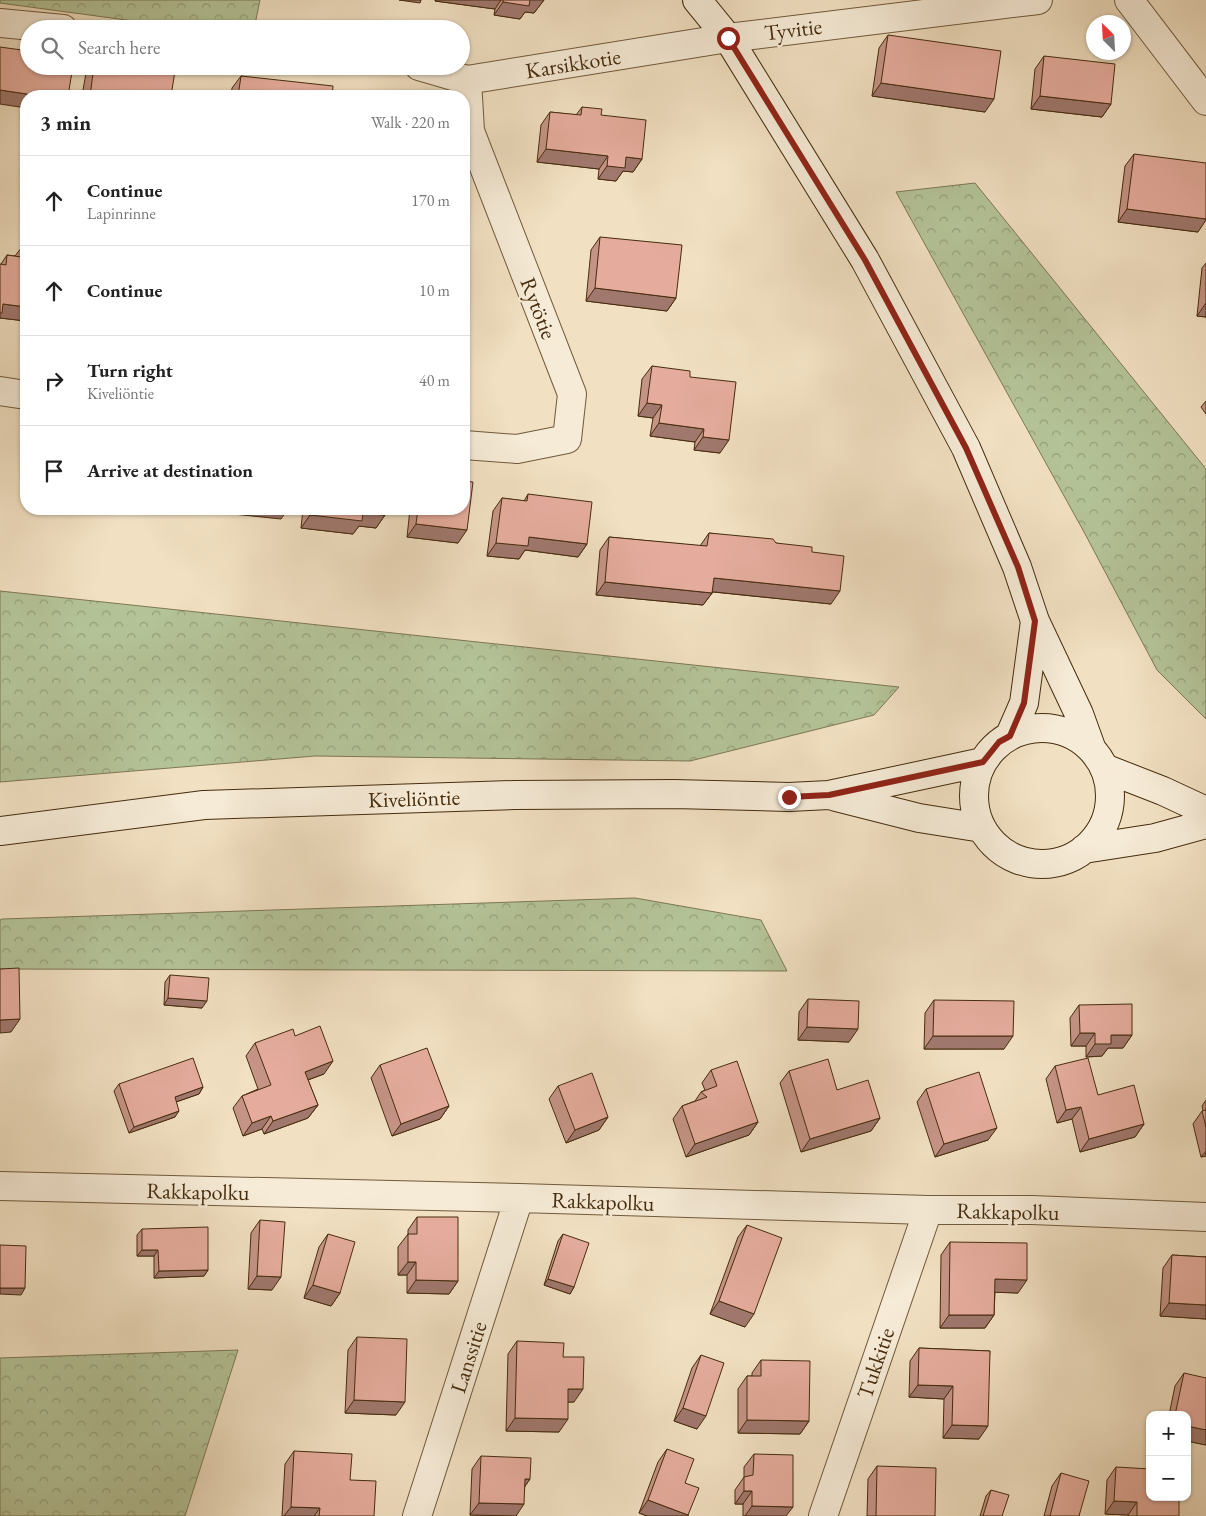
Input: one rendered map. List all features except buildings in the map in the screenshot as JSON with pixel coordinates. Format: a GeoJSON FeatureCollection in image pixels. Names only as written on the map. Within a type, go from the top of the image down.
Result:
{"type":"FeatureCollection","features":[{"type":"Feature","properties":{"kind":"street"},"geometry":{"type":"LineString","coordinates":[[697,0],[728,38],[865,260],[966,448],[1018,567],[1035,621],[1079,714],[1098,759],[1110,790],[1108,812],[1099,833],[1084,849],[1067,859],[1048,864],[1028,862],[1009,856],[993,844],[982,828],[974,806],[975,783],[983,762],[999,742],[1031,729],[1053,729],[1074,736],[1098,759],[1206,811]]}},
{"type":"Feature","properties":{"kind":"street","name":"Tyvitie"},"geometry":{"type":"LineString","coordinates":[[728,38],[1038,0]]}},
{"type":"Feature","properties":{"kind":"street"},"geometry":{"type":"LineString","coordinates":[[1129,0],[1206,101]]}},
{"type":"Feature","properties":{"kind":"street"},"geometry":{"type":"LineString","coordinates":[[0,22],[20,24]]}},
{"type":"Feature","properties":{"kind":"street","name":"Karsikkotie"},"geometry":{"type":"LineString","coordinates":[[450,75],[467,80],[728,38]]}},
{"type":"Feature","properties":{"kind":"street","name":"Rytötie"},"geometry":{"type":"LineString","coordinates":[[467,80],[468,90]]}},
{"type":"Feature","properties":{"kind":"street","name":"Rytötie"},"geometry":{"type":"LineString","coordinates":[[470,131],[572,394],[567,439],[517,449],[470,445]]}},
{"type":"Feature","properties":{"kind":"street"},"geometry":{"type":"LineString","coordinates":[[0,391],[20,394]]}},
{"type":"Feature","properties":{"kind":"street"},"geometry":{"type":"LineString","coordinates":[[1010,736],[1024,703],[1035,621]]}},
{"type":"Feature","properties":{"kind":"street","name":"Kiveliöntie"},"geometry":{"type":"LineString","coordinates":[[0,831],[204,805],[514,795],[674,794],[789,797],[829,795],[983,762]]}},
{"type":"Feature","properties":{"kind":"street","name":"Kiveliöntie"},"geometry":{"type":"LineString","coordinates":[[829,795],[918,818],[982,828]]}},
{"type":"Feature","properties":{"kind":"street"},"geometry":{"type":"LineString","coordinates":[[1084,849],[1156,838],[1206,824]]}},
{"type":"Feature","properties":{"kind":"street","name":"Rakkapolku"},"geometry":{"type":"LineString","coordinates":[[0,1186],[928,1210],[1032,1210],[1206,1217]]}},
{"type":"Feature","properties":{"kind":"street","name":"Lanssitie"},"geometry":{"type":"LineString","coordinates":[[417,1516],[519,1198]]}},
{"type":"Feature","properties":{"kind":"street","name":"Tukkitie"},"geometry":{"type":"LineString","coordinates":[[823,1516],[928,1210]]}},
{"type":"Feature","properties":{"kind":"green space"},"geometry":{"type":"Polygon","coordinates":[[[0,0],[260,0],[256,20],[126,20],[0,3],[0,0]]]}},
{"type":"Feature","properties":{"kind":"green space"},"geometry":{"type":"Polygon","coordinates":[[[975,183],[1206,469],[1206,719],[1157,670],[1084,532],[896,192],[975,183]]]}},
{"type":"Feature","properties":{"kind":"green space"},"geometry":{"type":"Polygon","coordinates":[[[0,591],[899,687],[874,715],[690,761],[315,756],[0,782],[0,591]]]}},
{"type":"Feature","properties":{"kind":"green space"},"geometry":{"type":"Polygon","coordinates":[[[635,898],[761,920],[787,971],[0,969],[0,920],[2,919],[635,898]]]}},
{"type":"Feature","properties":{"kind":"green space"},"geometry":{"type":"Polygon","coordinates":[[[238,1350],[185,1516],[0,1516],[0,1358],[238,1350]]]}},
{"type":"Feature","properties":{"kind":"route"},"geometry":{"type":"LineString","coordinates":[[728,38],[865,260],[928,375],[966,448],[1018,567],[1035,621],[1024,703],[1010,736],[999,742],[983,762],[829,795],[789,797]]}}]}
